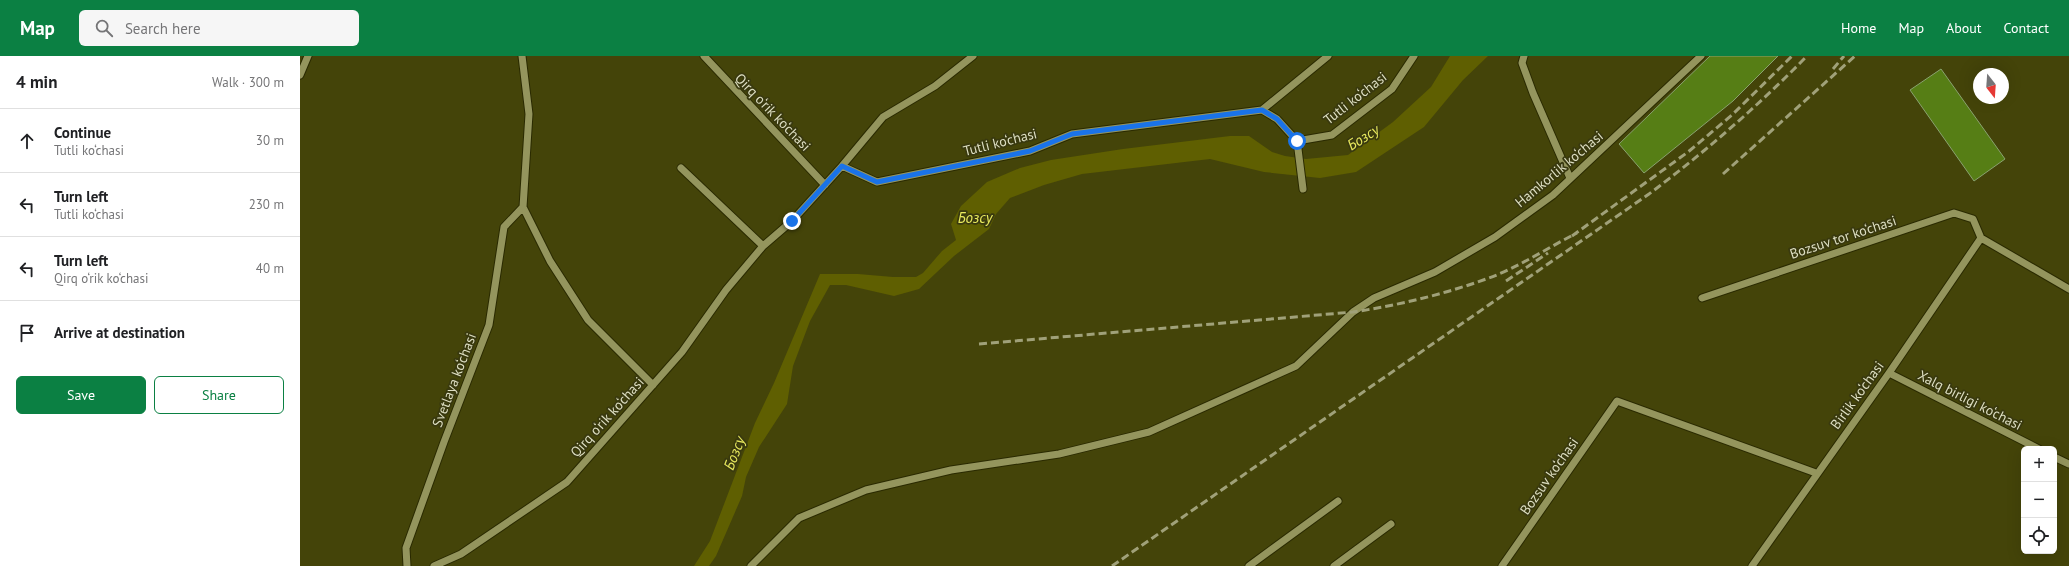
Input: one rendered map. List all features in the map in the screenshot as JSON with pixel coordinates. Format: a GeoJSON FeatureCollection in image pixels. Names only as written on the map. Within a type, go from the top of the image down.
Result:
{"type":"FeatureCollection","features":[{"type":"Feature","properties":{"kind":"street"},"geometry":{"type":"LineString","coordinates":[[300,75],[308,56]]}},
{"type":"Feature","properties":{"kind":"street"},"geometry":{"type":"LineString","coordinates":[[522,56],[529,114],[523,206],[550,261],[588,320],[654,385]]}},
{"type":"Feature","properties":{"kind":"street","name":"Qirq o‘rik ko‘chasi"},"geometry":{"type":"LineString","coordinates":[[704,56],[825,185]]}},
{"type":"Feature","properties":{"kind":"street","name":"Qirq o‘rik ko‘chasi"},"geometry":{"type":"LineString","coordinates":[[434,566],[461,554],[567,482],[682,352],[726,290],[763,246],[792,221],[842,166],[883,117],[935,86],[973,56]]}},
{"type":"Feature","properties":{"kind":"street"},"geometry":{"type":"LineString","coordinates":[[1303,189],[1297,141],[1277,119],[1262,110],[1328,56]]}},
{"type":"Feature","properties":{"kind":"street","name":"Tutli ko‘chasi"},"geometry":{"type":"LineString","coordinates":[[1297,141],[1332,135],[1392,89],[1414,56]]}},
{"type":"Feature","properties":{"kind":"street"},"geometry":{"type":"LineString","coordinates":[[1524,56],[1522,63],[1533,93],[1570,178]]}},
{"type":"Feature","properties":{"kind":"street","name":"Hamkorlik ko‘chasi"},"geometry":{"type":"LineString","coordinates":[[751,566],[799,518],[866,490],[951,470],[1059,454],[1149,432],[1296,366],[1353,312],[1374,298],[1435,272],[1495,237],[1553,195],[1701,56]]}},
{"type":"Feature","properties":{"kind":"street","name":"Tutli ko‘chasi"},"geometry":{"type":"LineString","coordinates":[[842,166],[877,182],[1030,151],[1072,134],[1262,110]]}},
{"type":"Feature","properties":{"kind":"street"},"geometry":{"type":"LineString","coordinates":[[681,168],[763,246]]}},
{"type":"Feature","properties":{"kind":"street","name":"Svetlaya ko‘chasi"},"geometry":{"type":"LineString","coordinates":[[407,566],[406,548],[444,442],[489,325],[504,227],[523,206]]}},
{"type":"Feature","properties":{"kind":"street","name":"Bozsuv tor ko‘chasi"},"geometry":{"type":"LineString","coordinates":[[1702,298],[1954,213],[1973,219],[1981,238]]}},
{"type":"Feature","properties":{"kind":"street"},"geometry":{"type":"LineString","coordinates":[[1981,238],[2069,289]]}},
{"type":"Feature","properties":{"kind":"street","name":"Birlik ko‘chasi"},"geometry":{"type":"LineString","coordinates":[[1752,566],[1816,473],[1889,373],[1981,238]]}},
{"type":"Feature","properties":{"kind":"street","name":"Xalq birligi ko‘chasi"},"geometry":{"type":"LineString","coordinates":[[1889,373],[2033,446]]}},
{"type":"Feature","properties":{"kind":"street","name":"Bozsuv ko‘chasi"},"geometry":{"type":"LineString","coordinates":[[1502,566],[1617,401],[1816,473]]}},
{"type":"Feature","properties":{"kind":"street"},"geometry":{"type":"LineString","coordinates":[[2057,458],[2069,464]]}},
{"type":"Feature","properties":{"kind":"street"},"geometry":{"type":"LineString","coordinates":[[1250,566],[1338,501]]}},
{"type":"Feature","properties":{"kind":"street"},"geometry":{"type":"LineString","coordinates":[[1334,566],[1391,524]]}},
{"type":"Feature","properties":{"kind":"water","name":"Бозсу"},"geometry":{"type":"Polygon","coordinates":[[[1450,56],[1488,56],[1463,80],[1424,127],[1356,172],[1320,178],[1264,172],[1210,159],[1082,174],[1044,185],[1010,198],[996,214],[989,229],[954,256],[919,289],[894,296],[846,285],[830,285],[810,321],[793,366],[787,404],[759,447],[746,477],[742,496],[716,556],[709,566],[694,566],[710,541],[755,423],[774,383],[820,274],[916,277],[923,273],[942,251],[956,240],[951,224],[961,206],[987,182],[1020,168],[1051,160],[1123,149],[1230,136],[1249,136],[1272,152],[1285,156],[1306,159],[1348,155],[1393,122],[1431,87],[1450,56]]]}},
{"type":"Feature","properties":{"kind":"building"},"geometry":{"type":"Polygon","coordinates":[[[1710,56],[1778,56],[1733,101],[1644,173],[1619,144],[1710,56]]]}},
{"type":"Feature","properties":{"kind":"building"},"geometry":{"type":"Polygon","coordinates":[[[1941,69],[2005,159],[1974,181],[1910,90],[1941,69]]]}},
{"type":"Feature","properties":{"kind":"railway"},"geometry":{"type":"LineString","coordinates":[[1572,236],[1688,152],[1732,115],[1792,56]]}},
{"type":"Feature","properties":{"kind":"railway"},"geometry":{"type":"LineString","coordinates":[[1112,566],[1649,194],[1731,128],[1770,93],[1807,56]]}},
{"type":"Feature","properties":{"kind":"railway"},"geometry":{"type":"LineString","coordinates":[[1833,69],[1844,56]]}},
{"type":"Feature","properties":{"kind":"railway"},"geometry":{"type":"LineString","coordinates":[[1723,174],[1855,56]]}},
{"type":"Feature","properties":{"kind":"railway"},"geometry":{"type":"LineString","coordinates":[[979,344],[1353,312],[1388,306],[1439,294],[1489,278],[1523,263],[1577,233]]}},
{"type":"Feature","properties":{"kind":"railway"},"geometry":{"type":"LineString","coordinates":[[1506,281],[1548,253]]}},
{"type":"Feature","properties":{"kind":"route"},"geometry":{"type":"LineString","coordinates":[[792,221],[842,166],[877,182],[1030,151],[1072,134],[1262,110],[1277,119],[1297,141]]}}]}
